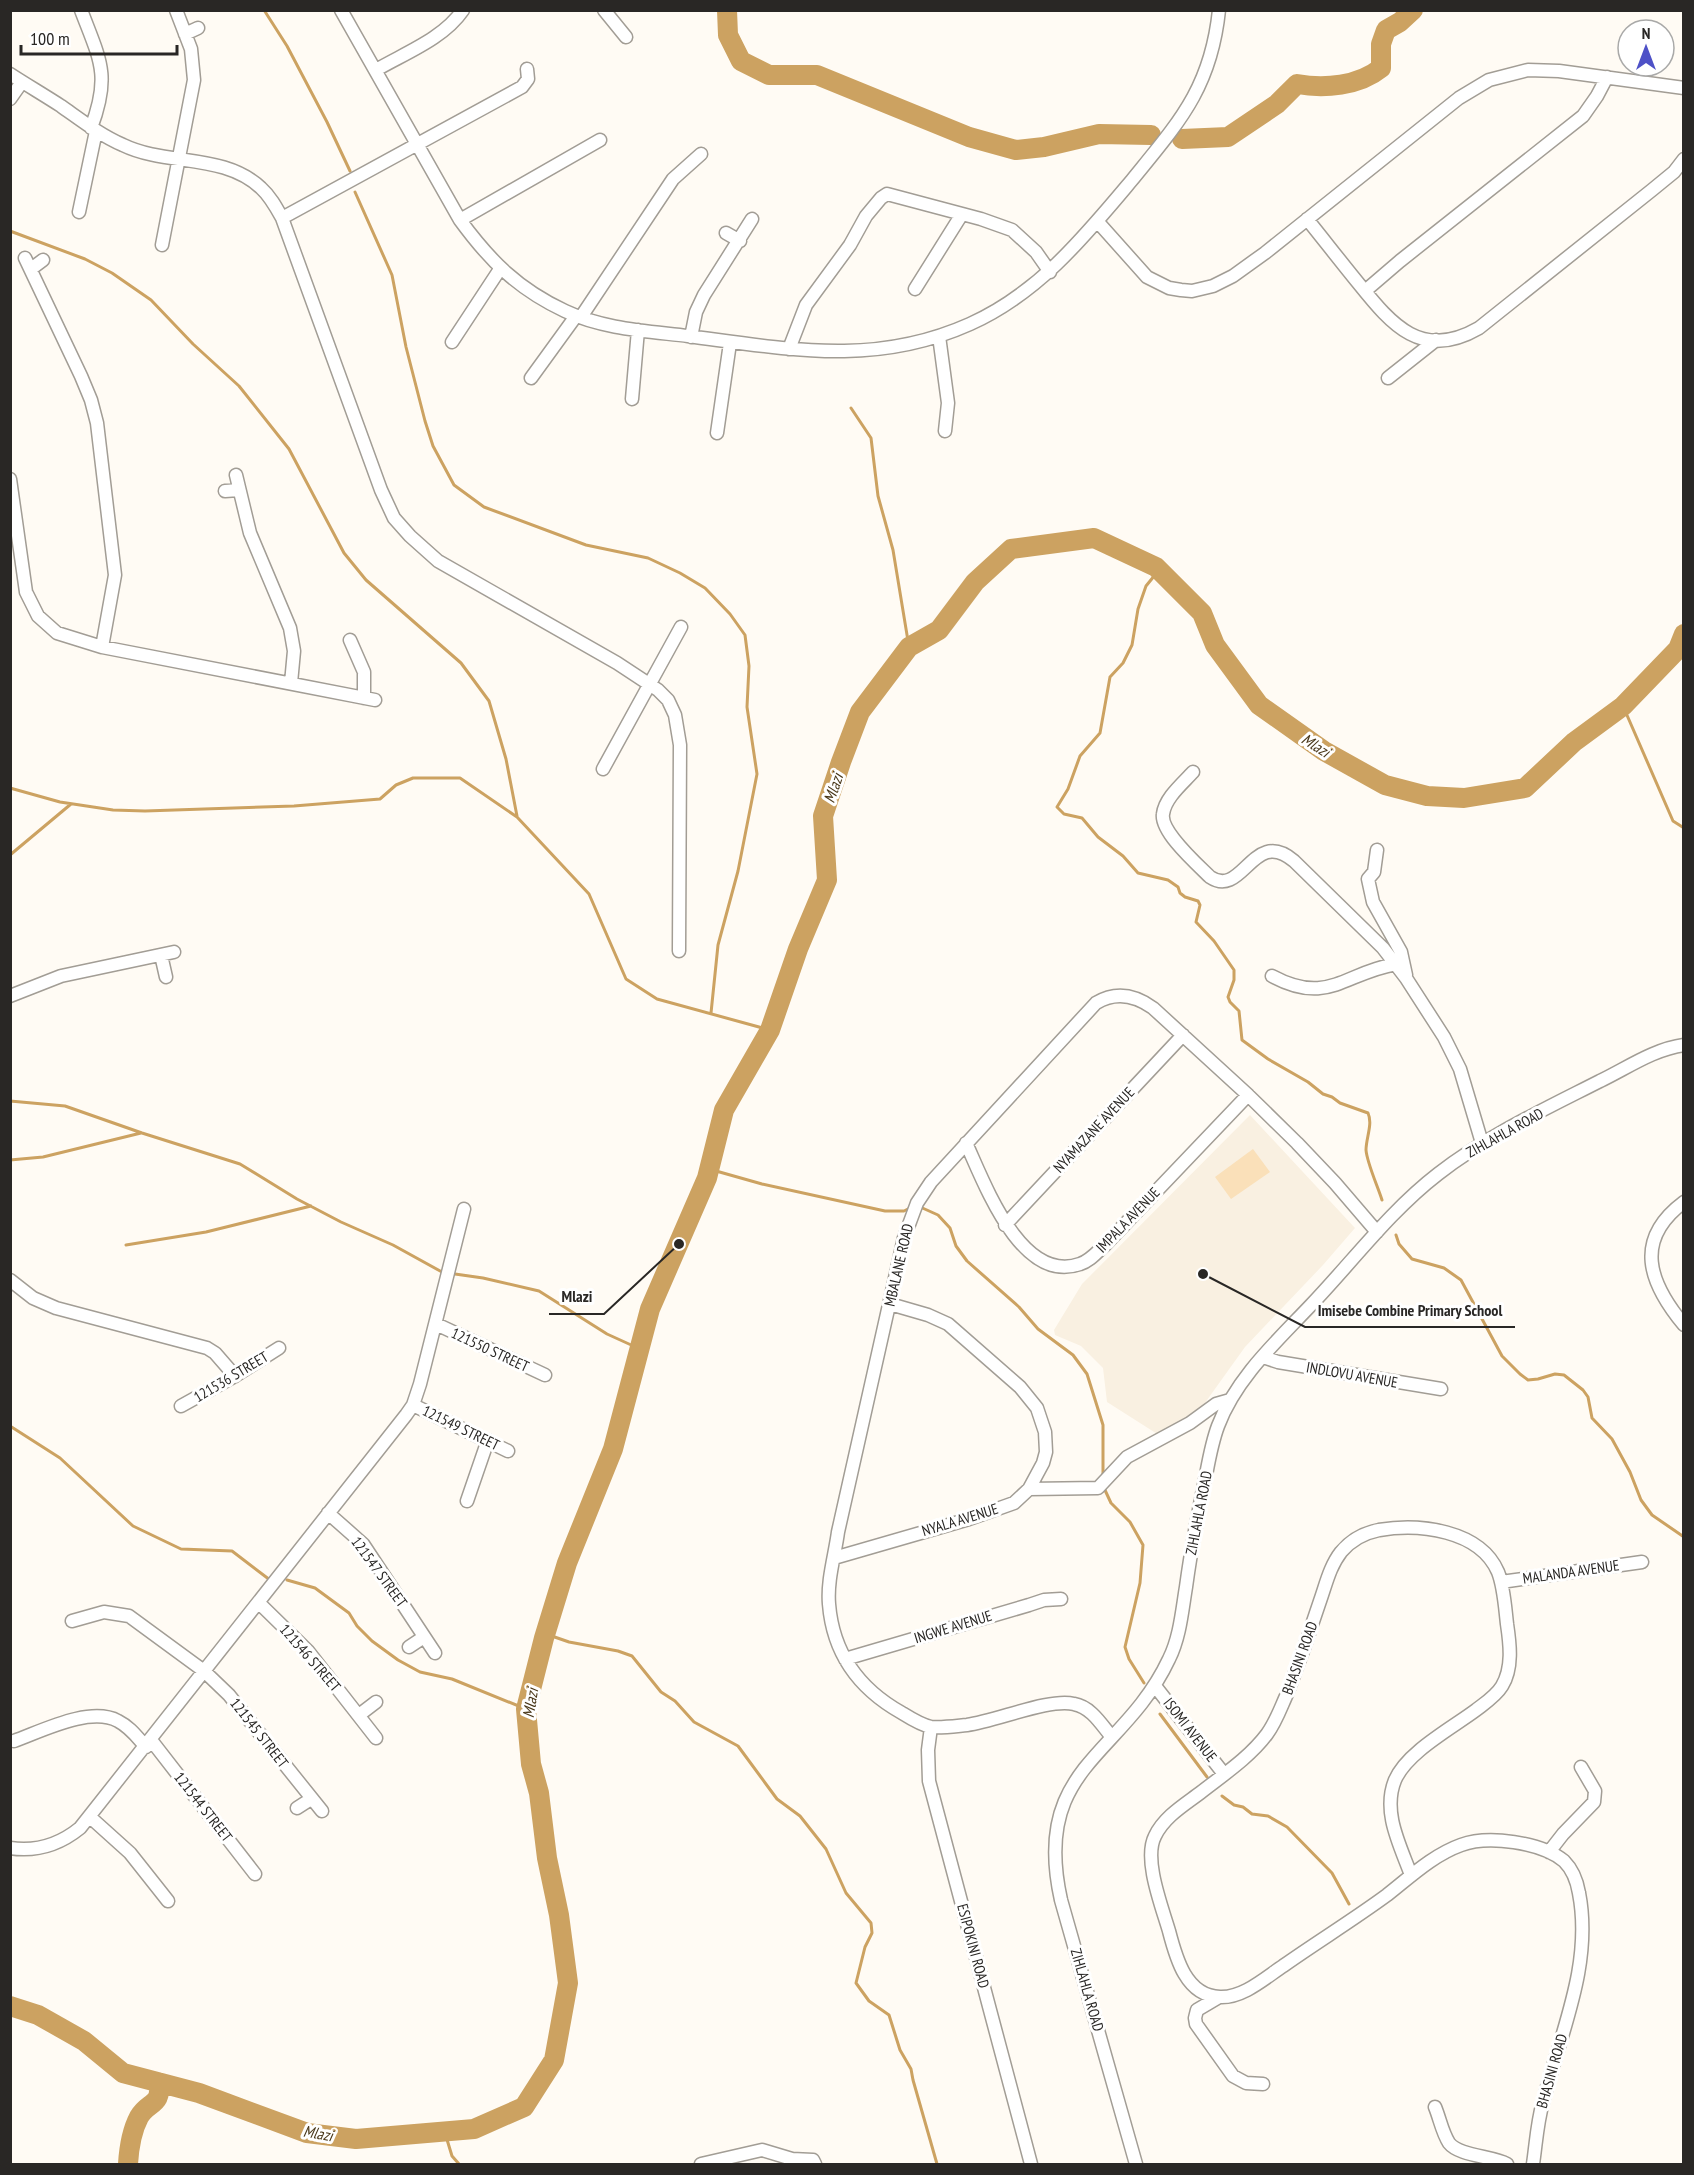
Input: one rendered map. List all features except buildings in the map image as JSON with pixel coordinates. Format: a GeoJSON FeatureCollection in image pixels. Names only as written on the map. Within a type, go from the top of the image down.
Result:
{"type":"FeatureCollection","features":[{"type":"Feature","properties":{"kind":"street"},"geometry":{"type":"LineString","coordinates":[[79,212],[103,80],[100,62],[81,10]]}},
{"type":"Feature","properties":{"kind":"street"},"geometry":{"type":"LineString","coordinates":[[162,245],[194,80],[193,61],[176,10]]}},
{"type":"Feature","properties":{"kind":"street"},"geometry":{"type":"LineString","coordinates":[[340,10],[460,220],[500,269],[533,294],[578,317],[617,327],[730,343],[827,352],[876,351],[939,336],[997,310],[1030,289],[1050,272],[1097,221],[1188,109],[1197,94],[1210,59],[1219,10]]}},
{"type":"Feature","properties":{"kind":"street"},"geometry":{"type":"LineString","coordinates":[[376,70],[438,35],[455,21],[463,10]]}},
{"type":"Feature","properties":{"kind":"street"},"geometry":{"type":"LineString","coordinates":[[604,10],[626,37]]}},
{"type":"Feature","properties":{"kind":"street"},"geometry":{"type":"LineString","coordinates":[[185,34],[198,28]]}},
{"type":"Feature","properties":{"kind":"street"},"geometry":{"type":"LineString","coordinates":[[282,218],[522,87],[528,79],[527,69]]}},
{"type":"Feature","properties":{"kind":"street"},"geometry":{"type":"LineString","coordinates":[[1097,221],[1147,277],[1169,288],[1192,291],[1214,286],[1233,276],[1459,98],[1489,80],[1528,70],[1559,71],[1683,88]]}},
{"type":"Feature","properties":{"kind":"street"},"geometry":{"type":"LineString","coordinates":[[10,74],[94,129],[133,150],[240,173],[260,186],[282,218],[377,480],[394,518],[410,537],[438,561],[650,684],[658,690],[672,708],[679,733],[680,951]]}},
{"type":"Feature","properties":{"kind":"street"},"geometry":{"type":"LineString","coordinates":[[1365,291],[1571,127],[1591,106],[1606,77]]}},
{"type":"Feature","properties":{"kind":"street"},"geometry":{"type":"LineString","coordinates":[[10,99],[22,82]]}},
{"type":"Feature","properties":{"kind":"street"},"geometry":{"type":"LineString","coordinates":[[460,220],[600,140]]}},
{"type":"Feature","properties":{"kind":"street"},"geometry":{"type":"LineString","coordinates":[[531,378],[578,317],[673,179],[701,154]]}},
{"type":"Feature","properties":{"kind":"street"},"geometry":{"type":"LineString","coordinates":[[1307,219],[1394,325],[1410,334],[1436,340],[1461,337],[1479,328],[1652,190],[1674,172],[1683,159]]}},
{"type":"Feature","properties":{"kind":"street"},"geometry":{"type":"LineString","coordinates":[[789,349],[806,305],[881,198],[890,194],[1012,230],[1036,252],[1050,272]]}},
{"type":"Feature","properties":{"kind":"street"},"geometry":{"type":"LineString","coordinates":[[915,289],[962,214]]}},
{"type":"Feature","properties":{"kind":"street"},"geometry":{"type":"LineString","coordinates":[[691,337],[696,312],[704,295],[752,219]]}},
{"type":"Feature","properties":{"kind":"street"},"geometry":{"type":"LineString","coordinates":[[726,233],[740,241]]}},
{"type":"Feature","properties":{"kind":"street"},"geometry":{"type":"LineString","coordinates":[[43,260],[28,264],[81,376],[98,423],[115,575],[102,647]]}},
{"type":"Feature","properties":{"kind":"street"},"geometry":{"type":"LineString","coordinates":[[452,342],[500,269]]}},
{"type":"Feature","properties":{"kind":"street"},"geometry":{"type":"LineString","coordinates":[[632,399],[638,330]]}},
{"type":"Feature","properties":{"kind":"street"},"geometry":{"type":"LineString","coordinates":[[939,336],[948,403],[945,431]]}},
{"type":"Feature","properties":{"kind":"street"},"geometry":{"type":"LineString","coordinates":[[1388,378],[1436,340]]}},
{"type":"Feature","properties":{"kind":"street"},"geometry":{"type":"LineString","coordinates":[[717,433],[730,343]]}},
{"type":"Feature","properties":{"kind":"street"},"geometry":{"type":"LineString","coordinates":[[236,476],[245,519],[255,549],[290,628],[294,651],[291,683]]}},
{"type":"Feature","properties":{"kind":"street"},"geometry":{"type":"LineString","coordinates":[[10,479],[29,601],[38,616],[57,633],[102,647],[370,699],[364,672],[350,640]]}},
{"type":"Feature","properties":{"kind":"street"},"geometry":{"type":"LineString","coordinates":[[225,491],[239,490]]}},
{"type":"Feature","properties":{"kind":"street"},"geometry":{"type":"LineString","coordinates":[[603,769],[681,627]]}},
{"type":"Feature","properties":{"kind":"street"},"geometry":{"type":"LineString","coordinates":[[1193,772],[1168,802],[1162,815],[1163,822],[1178,843],[1210,878],[1216,881],[1234,878],[1262,853],[1274,850],[1282,852],[1373,938],[1396,964],[1444,1037],[1460,1069],[1482,1143]]}},
{"type":"Feature","properties":{"kind":"street"},"geometry":{"type":"LineString","coordinates":[[1377,850],[1374,872],[1368,879],[1371,895],[1401,952],[1406,978]]}},
{"type":"Feature","properties":{"kind":"street"},"geometry":{"type":"LineString","coordinates":[[10,996],[61,976],[174,952]]}},
{"type":"Feature","properties":{"kind":"street"},"geometry":{"type":"LineString","coordinates":[[161,955],[166,976]]}},
{"type":"Feature","properties":{"kind":"street"},"geometry":{"type":"LineString","coordinates":[[1272,976],[1296,987],[1320,988],[1383,966],[1396,964]]}},
{"type":"Feature","properties":{"kind":"street","name":"MBALANE ROAD"},"geometry":{"type":"LineString","coordinates":[[1112,1736],[1085,1707],[1065,1702],[978,1723],[931,1727],[909,1718],[875,1695],[858,1680],[845,1659],[834,1634],[829,1590],[834,1558],[904,1238],[917,1203],[931,1182],[1096,1003],[1124,995],[1143,1001],[1248,1095],[1329,1177],[1377,1232]]}},
{"type":"Feature","properties":{"kind":"street","name":"NYAMAZANE AVENUE"},"geometry":{"type":"LineString","coordinates":[[1005,1225],[1183,1035]]}},
{"type":"Feature","properties":{"kind":"street","name":"ZIHLAHLA ROAD"},"geometry":{"type":"LineString","coordinates":[[1136,2164],[1061,1900],[1054,1857],[1057,1825],[1077,1776],[1130,1718],[1155,1686],[1177,1639],[1212,1444],[1230,1400],[1263,1357],[1377,1232],[1431,1180],[1482,1143],[1653,1054],[1683,1045]]}},
{"type":"Feature","properties":{"kind":"street","name":"IMPALA AVENUE"},"geometry":{"type":"LineString","coordinates":[[966,1143],[1005,1225],[1023,1247],[1048,1263],[1071,1266],[1085,1262],[1105,1245],[1248,1095]]}},
{"type":"Feature","properties":{"kind":"street"},"geometry":{"type":"LineString","coordinates":[[1683,1202],[1660,1224],[1652,1253],[1652,1268],[1660,1293],[1683,1325]]}},
{"type":"Feature","properties":{"kind":"street"},"geometry":{"type":"LineString","coordinates":[[10,1848],[27,1850],[48,1846],[73,1834],[90,1817],[395,1431],[413,1404],[436,1324],[464,1209]]}},
{"type":"Feature","properties":{"kind":"street"},"geometry":{"type":"LineString","coordinates":[[10,1280],[44,1304],[207,1348],[215,1353],[235,1376]]}},
{"type":"Feature","properties":{"kind":"street","name":"NYALA AVENUE"},"geometry":{"type":"LineString","coordinates":[[834,1558],[1014,1503],[1029,1489],[1043,1463],[1047,1442],[1043,1422],[1029,1397],[948,1324],[928,1315],[890,1304]]}},
{"type":"Feature","properties":{"kind":"street","name":"121550 STREET"},"geometry":{"type":"LineString","coordinates":[[436,1324],[545,1375]]}},
{"type":"Feature","properties":{"kind":"street","name":"121536 STREET"},"geometry":{"type":"LineString","coordinates":[[182,1406],[279,1348]]}},
{"type":"Feature","properties":{"kind":"street","name":"INDLOVU AVENUE"},"geometry":{"type":"LineString","coordinates":[[1263,1357],[1278,1362],[1442,1389]]}},
{"type":"Feature","properties":{"kind":"street"},"geometry":{"type":"LineString","coordinates":[[1029,1489],[1098,1488],[1127,1457],[1190,1423],[1216,1404],[1230,1400]]}},
{"type":"Feature","properties":{"kind":"street","name":"121549 STREET"},"geometry":{"type":"LineString","coordinates":[[413,1404],[508,1451]]}},
{"type":"Feature","properties":{"kind":"street"},"geometry":{"type":"LineString","coordinates":[[467,1501],[488,1440]]}},
{"type":"Feature","properties":{"kind":"street","name":"121547 STREET"},"geometry":{"type":"LineString","coordinates":[[328,1514],[363,1544],[435,1653]]}},
{"type":"Feature","properties":{"kind":"street","name":"BHASINI ROAD"},"geometry":{"type":"LineString","coordinates":[[1411,1875],[1392,1820],[1391,1795],[1398,1775],[1415,1755],[1479,1707],[1501,1687],[1510,1661],[1509,1635],[1501,1582],[1496,1567],[1479,1547],[1454,1534],[1419,1529],[1389,1529],[1373,1531],[1351,1541],[1339,1555],[1329,1574],[1276,1720],[1264,1739],[1166,1820],[1154,1837],[1151,1856],[1154,1875],[1178,1962],[1194,1987],[1203,1993],[1219,1997],[1245,1991],[1447,1851],[1473,1841],[1515,1842],[1549,1852],[1566,1863],[1575,1877],[1582,1920],[1582,1947],[1577,1983],[1543,2102],[1533,2164]]}},
{"type":"Feature","properties":{"kind":"street","name":"MALANDA AVENUE"},"geometry":{"type":"LineString","coordinates":[[1501,1582],[1642,1562]]}},
{"type":"Feature","properties":{"kind":"street","name":"INGWE AVENUE"},"geometry":{"type":"LineString","coordinates":[[845,1659],[1029,1605],[1061,1599]]}},
{"type":"Feature","properties":{"kind":"street","name":"121546 STREET"},"geometry":{"type":"LineString","coordinates":[[259,1603],[300,1642],[376,1738]]}},
{"type":"Feature","properties":{"kind":"street","name":"121545 STREET"},"geometry":{"type":"LineString","coordinates":[[72,1621],[104,1612],[129,1616],[204,1671],[229,1695],[322,1811]]}},
{"type":"Feature","properties":{"kind":"street"},"geometry":{"type":"LineString","coordinates":[[409,1647],[424,1637]]}},
{"type":"Feature","properties":{"kind":"street","name":"ISOMI AVENUE"},"geometry":{"type":"LineString","coordinates":[[1155,1686],[1224,1774]]}},
{"type":"Feature","properties":{"kind":"street"},"geometry":{"type":"LineString","coordinates":[[359,1715],[376,1702]]}},
{"type":"Feature","properties":{"kind":"street","name":"121544 STREET"},"geometry":{"type":"LineString","coordinates":[[14,1741],[77,1719],[103,1716],[123,1724],[148,1743],[255,1874]]}},
{"type":"Feature","properties":{"kind":"street","name":"ESIPOKINI ROAD"},"geometry":{"type":"LineString","coordinates":[[931,1727],[927,1750],[929,1781],[1031,2164]]}},
{"type":"Feature","properties":{"kind":"street"},"geometry":{"type":"LineString","coordinates":[[1549,1852],[1563,1833],[1594,1803],[1595,1791],[1581,1767]]}},
{"type":"Feature","properties":{"kind":"street"},"geometry":{"type":"LineString","coordinates":[[297,1808],[311,1798]]}},
{"type":"Feature","properties":{"kind":"street"},"geometry":{"type":"LineString","coordinates":[[90,1817],[130,1853],[168,1901]]}},
{"type":"Feature","properties":{"kind":"street"},"geometry":{"type":"LineString","coordinates":[[1219,1997],[1197,2010],[1196,2024],[1233,2076],[1246,2083],[1263,2084]]}},
{"type":"Feature","properties":{"kind":"street"},"geometry":{"type":"LineString","coordinates":[[1435,2107],[1453,2147],[1507,2164]]}},
{"type":"Feature","properties":{"kind":"street"},"geometry":{"type":"LineString","coordinates":[[701,2164],[762,2150],[792,2159],[814,2162]]}},
{"type":"Feature","properties":{"kind":"shaded area"},"geometry":{"type":"Polygon","coordinates":[[[1250,1115],[1355,1228],[1245,1347],[1192,1421],[1162,1437],[1107,1402],[1103,1368],[1081,1346],[1055,1335],[1054,1330],[1082,1284],[1250,1115]]]}},
{"type":"Feature","properties":{"kind":"shaded area"},"geometry":{"type":"Polygon","coordinates":[[[1253,1149],[1270,1172],[1231,1199],[1215,1177],[1253,1149]]]}},
{"type":"Feature","properties":{"kind":"waterway"},"geometry":{"type":"LineString","coordinates":[[264,10],[287,46],[350,171]]}},
{"type":"Feature","properties":{"kind":"waterway"},"geometry":{"type":"LineString","coordinates":[[727,10],[728,35],[741,61],[769,75],[817,75],[969,137],[1016,150],[1044,147],[1099,134],[1151,135]]}},
{"type":"Feature","properties":{"kind":"waterway"},"geometry":{"type":"LineString","coordinates":[[1182,139],[1228,137],[1277,104],[1297,84],[1341,85],[1372,74],[1381,68],[1381,44],[1386,30],[1400,22],[1413,10]]}},
{"type":"Feature","properties":{"kind":"waterway"},"geometry":{"type":"LineString","coordinates":[[355,192],[392,275],[406,347],[425,421],[433,446],[454,485],[484,507],[586,545],[648,558],[680,573],[705,588],[730,614],[745,635],[749,666],[747,707],[757,774],[738,871],[718,945],[711,1013]]}},
{"type":"Feature","properties":{"kind":"waterway"},"geometry":{"type":"LineString","coordinates":[[10,231],[85,259],[112,273],[151,300],[193,344],[239,386],[289,449],[344,553],[366,580],[461,663],[489,701],[506,759],[517,816]]}},
{"type":"Feature","properties":{"kind":"waterway"},"geometry":{"type":"LineString","coordinates":[[851,408],[871,438],[878,496],[893,550],[909,647]]}},
{"type":"Feature","properties":{"kind":"waterway","name":"Mlazi"},"geometry":{"type":"LineString","coordinates":[[10,2006],[38,2015],[84,2041],[123,2073],[199,2093],[307,2133],[356,2139],[474,2129],[524,2107],[554,2060],[568,1983],[559,1915],[547,1858],[539,1793],[531,1764],[526,1709],[544,1638],[567,1563],[613,1449],[650,1309],[707,1178],[724,1110],[770,1030],[798,949],[827,880],[823,816],[860,712],[909,647],[939,630],[975,582],[1011,549],[1094,538],[1156,567],[1202,613],[1215,645],[1259,705],[1324,751],[1385,785],[1427,796],[1464,798],[1525,788],[1574,742],[1623,706],[1678,649],[1684,634]]}},
{"type":"Feature","properties":{"kind":"waterway"},"geometry":{"type":"LineString","coordinates":[[1159,570],[1146,586],[1138,609],[1132,645],[1123,663],[1110,677],[1100,733],[1080,756],[1068,789],[1057,807],[1064,814],[1082,818],[1098,837],[1123,856],[1138,873],[1168,880],[1178,887],[1180,893],[1185,897],[1198,901],[1200,905],[1196,922],[1214,941],[1234,970],[1234,980],[1228,997],[1239,1011],[1242,1040],[1323,1094],[1368,1113],[1370,1122],[1366,1150],[1382,1200]]}},
{"type":"Feature","properties":{"kind":"waterway"},"geometry":{"type":"LineString","coordinates":[[1623,706],[1673,821],[1684,828]]}},
{"type":"Feature","properties":{"kind":"waterway"},"geometry":{"type":"LineString","coordinates":[[10,788],[60,802],[113,810],[145,811],[294,806],[380,799],[396,785],[413,778],[460,778],[517,817],[589,894],[626,979],[657,999],[770,1030]]}},
{"type":"Feature","properties":{"kind":"waterway"},"geometry":{"type":"LineString","coordinates":[[10,855],[71,804]]}},
{"type":"Feature","properties":{"kind":"waterway"},"geometry":{"type":"LineString","coordinates":[[10,1101],[65,1106],[240,1164],[297,1199],[393,1245],[442,1272]]}},
{"type":"Feature","properties":{"kind":"waterway"},"geometry":{"type":"LineString","coordinates":[[10,1160],[43,1157],[141,1133]]}},
{"type":"Feature","properties":{"kind":"waterway"},"geometry":{"type":"LineString","coordinates":[[709,1169],[762,1184],[885,1211],[904,1211],[912,1207]]}},
{"type":"Feature","properties":{"kind":"waterway"},"geometry":{"type":"LineString","coordinates":[[126,1245],[206,1232],[311,1206]]}},
{"type":"Feature","properties":{"kind":"waterway"},"geometry":{"type":"LineString","coordinates":[[918,1206],[938,1215],[950,1228],[956,1246],[967,1261],[1019,1307],[1038,1329],[1073,1355],[1087,1374],[1103,1425],[1103,1478]]}},
{"type":"Feature","properties":{"kind":"waterway"},"geometry":{"type":"LineString","coordinates":[[1396,1235],[1399,1244],[1412,1259],[1444,1268],[1461,1280],[1502,1356],[1520,1374],[1528,1380],[1555,1374],[1564,1375],[1583,1390],[1588,1397],[1592,1418],[1612,1439],[1630,1472],[1641,1500],[1652,1515],[1684,1537]]}},
{"type":"Feature","properties":{"kind":"waterway"},"geometry":{"type":"LineString","coordinates":[[455,1274],[539,1291],[607,1334],[640,1349]]}},
{"type":"Feature","properties":{"kind":"waterway"},"geometry":{"type":"LineString","coordinates":[[10,1426],[60,1458],[133,1526],[181,1549],[232,1551],[270,1580]]}},
{"type":"Feature","properties":{"kind":"waterway"},"geometry":{"type":"LineString","coordinates":[[1104,1488],[1111,1503],[1130,1522],[1143,1545],[1140,1583],[1125,1647],[1129,1659],[1144,1683]]}},
{"type":"Feature","properties":{"kind":"waterway"},"geometry":{"type":"LineString","coordinates":[[287,1580],[315,1588],[349,1613],[357,1626],[372,1641],[398,1660],[420,1672],[452,1679],[526,1709]]}},
{"type":"Feature","properties":{"kind":"waterway"},"geometry":{"type":"LineString","coordinates":[[546,1634],[569,1642],[618,1651],[632,1656],[661,1692],[675,1701],[694,1722],[738,1746],[777,1799],[800,1816],[826,1849],[846,1893],[871,1923],[872,1933],[865,1947],[856,1983],[869,2001],[889,2015],[900,2050],[911,2069],[937,2164]]}},
{"type":"Feature","properties":{"kind":"waterway"},"geometry":{"type":"LineString","coordinates":[[1160,1714],[1207,1777]]}},
{"type":"Feature","properties":{"kind":"waterway"},"geometry":{"type":"LineString","coordinates":[[1222,1796],[1252,1814],[1268,1816],[1287,1827],[1332,1873],[1349,1904]]}},
{"type":"Feature","properties":{"kind":"waterway"},"geometry":{"type":"LineString","coordinates":[[128,2164],[134,2128],[139,2117],[157,2099],[158,2082]]}},
{"type":"Feature","properties":{"kind":"waterway"},"geometry":{"type":"LineString","coordinates":[[445,2133],[452,2156],[459,2164]]}},
{"type":"Feature","properties":{"kind":"place","name":"Mlazi"},"geometry":{"type":"Point","coordinates":[679,1244]}},
{"type":"Feature","properties":{"kind":"place","name":"Imisebe Combine Primary School"},"geometry":{"type":"Point","coordinates":[1203,1274]}}]}
